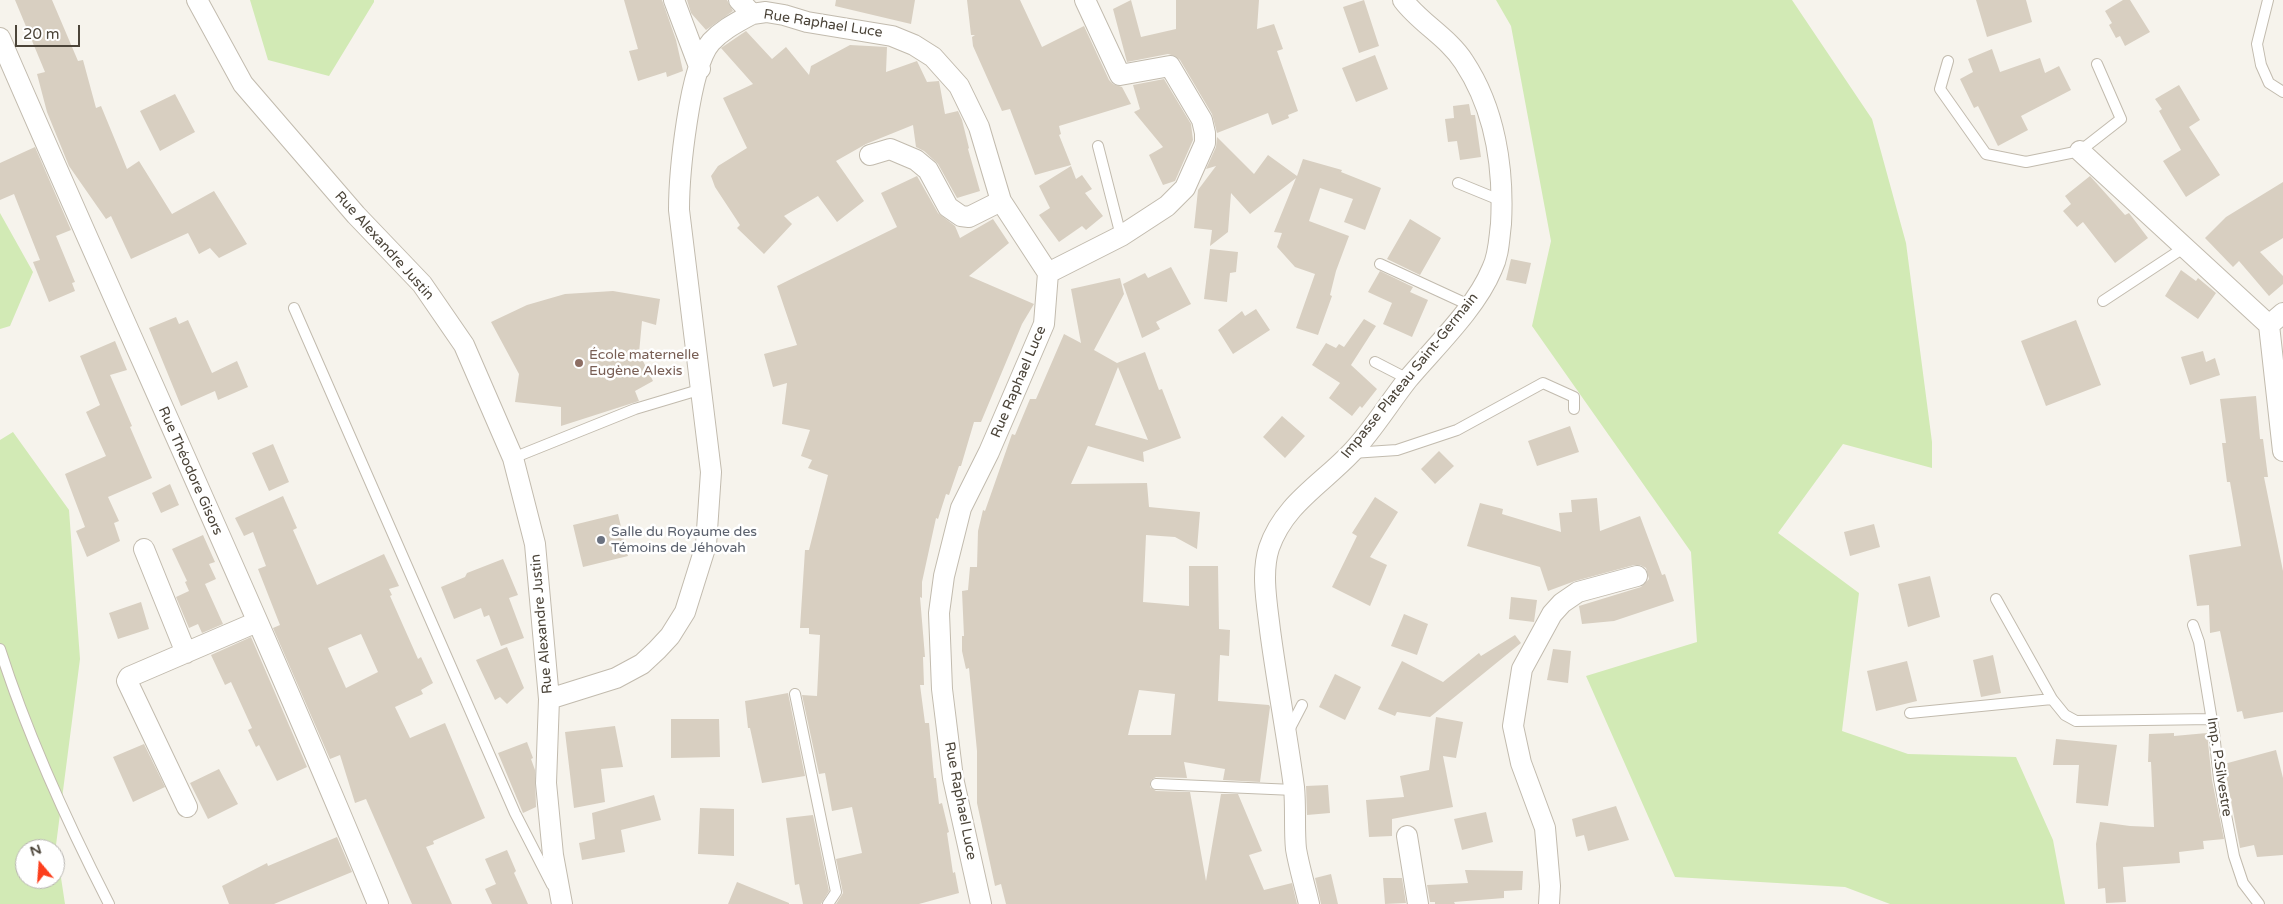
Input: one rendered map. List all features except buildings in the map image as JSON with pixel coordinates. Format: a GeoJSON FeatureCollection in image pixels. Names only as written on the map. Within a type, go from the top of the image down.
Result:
{"type":"FeatureCollection","features":[{"type":"Feature","properties":{"kind":"street","name":"Rue Alexandre Justin"},"geometry":{"type":"LineString","coordinates":[[197,0],[243,84],[356,215],[422,284],[464,346],[513,458],[535,544],[549,699],[546,783],[553,855],[562,904]]}},
{"type":"Feature","properties":{"kind":"street"},"geometry":{"type":"LineString","coordinates":[[674,0],[700,69]]}},
{"type":"Feature","properties":{"kind":"street"},"geometry":{"type":"LineString","coordinates":[[1048,272],[1121,236],[1178,198],[1198,162],[1205,143],[1202,120],[1170,66],[1120,74],[1085,0]]}},
{"type":"Feature","properties":{"kind":"street","name":"Impasse Plateau Saint-Germain"},"geometry":{"type":"LineString","coordinates":[[1309,904],[1297,852],[1294,790],[1267,604],[1268,552],[1284,519],[1298,500],[1351,453],[1408,379],[1438,347],[1469,305],[1492,269],[1499,248],[1502,201],[1500,165],[1494,135],[1480,90],[1462,59],[1403,0]]}},
{"type":"Feature","properties":{"kind":"street"},"geometry":{"type":"LineString","coordinates":[[549,699],[616,678],[642,664],[670,636],[684,612],[706,545],[711,472],[679,210],[679,180],[682,150],[694,86],[710,43],[746,7]]}},
{"type":"Feature","properties":{"kind":"street","name":"Rue Raphael Luce"},"geometry":{"type":"LineString","coordinates":[[746,7],[807,22],[892,36],[914,45],[933,57],[959,86],[970,106],[979,127],[1001,201],[1048,272],[1044,324],[989,452],[961,508],[944,576],[938,613],[942,689],[953,778],[981,904]]}},
{"type":"Feature","properties":{"kind":"street","name":"Rue Théodore Gisors"},"geometry":{"type":"LineString","coordinates":[[0,38],[315,751],[378,904]]}},
{"type":"Feature","properties":{"kind":"street"},"geometry":{"type":"LineString","coordinates":[[870,154],[890,149],[916,160],[928,170],[948,207],[961,216],[969,217],[1001,201]]}},
{"type":"Feature","properties":{"kind":"street"},"geometry":{"type":"LineString","coordinates":[[2080,151],[2185,248],[2276,319],[2283,450]]}},
{"type":"Feature","properties":{"kind":"street"},"geometry":{"type":"LineString","coordinates":[[144,548],[186,653]]}},
{"type":"Feature","properties":{"kind":"street"},"geometry":{"type":"LineString","coordinates":[[1549,904],[1545,828],[1521,763],[1514,726],[1522,669],[1552,614],[1562,603],[1578,592],[1637,576]]}},
{"type":"Feature","properties":{"kind":"street"},"geometry":{"type":"LineString","coordinates":[[187,807],[127,681],[129,676],[257,622]]}},
{"type":"Feature","properties":{"kind":"street"},"geometry":{"type":"LineString","coordinates":[[1407,836],[1418,904]]}},
{"type":"Feature","properties":{"kind":"lane"},"geometry":{"type":"LineString","coordinates":[[2268,0],[2257,44],[2261,65],[2269,83],[2283,92]]}},
{"type":"Feature","properties":{"kind":"lane"},"geometry":{"type":"LineString","coordinates":[[1948,61],[1940,90],[1986,154],[2026,162],[2080,151],[2121,119],[2097,64]]}},
{"type":"Feature","properties":{"kind":"lane"},"geometry":{"type":"LineString","coordinates":[[1098,146],[1121,236]]}},
{"type":"Feature","properties":{"kind":"lane"},"geometry":{"type":"LineString","coordinates":[[1458,183],[1502,201]]}},
{"type":"Feature","properties":{"kind":"lane"},"geometry":{"type":"LineString","coordinates":[[2103,300],[2185,248]]}},
{"type":"Feature","properties":{"kind":"lane"},"geometry":{"type":"LineString","coordinates":[[1380,264],[1469,305]]}},
{"type":"Feature","properties":{"kind":"lane"},"geometry":{"type":"LineString","coordinates":[[294,308],[515,813],[562,904]]}},
{"type":"Feature","properties":{"kind":"lane"},"geometry":{"type":"LineString","coordinates":[[1375,362],[1408,379]]}},
{"type":"Feature","properties":{"kind":"lane"},"geometry":{"type":"LineString","coordinates":[[1351,453],[1397,450],[1457,430],[1543,383],[1574,397],[1574,409]]}},
{"type":"Feature","properties":{"kind":"lane"},"geometry":{"type":"LineString","coordinates":[[513,458],[635,409],[702,389]]}},
{"type":"Feature","properties":{"kind":"lane"},"geometry":{"type":"LineString","coordinates":[[1996,599],[2052,699],[2065,715],[2076,721],[2212,719]]}},
{"type":"Feature","properties":{"kind":"lane","name":"Imp. P.Silvestre"},"geometry":{"type":"LineString","coordinates":[[2192,625],[2200,642],[2212,719],[2218,779],[2234,856],[2243,883],[2259,904]]}},
{"type":"Feature","properties":{"kind":"lane"},"geometry":{"type":"LineString","coordinates":[[0,649],[12,687],[74,834],[109,904]]}},
{"type":"Feature","properties":{"kind":"lane"},"geometry":{"type":"LineString","coordinates":[[795,694],[836,892],[828,904]]}},
{"type":"Feature","properties":{"kind":"lane"},"geometry":{"type":"LineString","coordinates":[[1910,713],[2052,699]]}},
{"type":"Feature","properties":{"kind":"lane"},"geometry":{"type":"LineString","coordinates":[[1285,737],[1302,705]]}},
{"type":"Feature","properties":{"kind":"lane"},"geometry":{"type":"LineString","coordinates":[[1156,784],[1294,790]]}},
{"type":"Feature","properties":{"kind":"green space"},"geometry":{"type":"Polygon","coordinates":[[[250,0],[374,0],[374,2],[329,76],[268,60],[250,0]]]}},
{"type":"Feature","properties":{"kind":"green space"},"geometry":{"type":"Polygon","coordinates":[[[1496,0],[1792,0],[1872,119],[1906,243],[1932,442],[1932,468],[1843,444],[1778,533],[1859,593],[1842,731],[1908,754],[2016,757],[2053,840],[2065,904],[1890,904],[1845,887],[1675,877],[1586,676],[1697,642],[1691,552],[1532,326],[1551,241],[1511,26],[1496,0]]]}},
{"type":"Feature","properties":{"kind":"green space"},"geometry":{"type":"Polygon","coordinates":[[[0,213],[33,272],[10,326],[0,329],[0,213]]]}},
{"type":"Feature","properties":{"kind":"green space"},"geometry":{"type":"Polygon","coordinates":[[[13,432],[69,510],[80,659],[57,839],[15,839],[15,889],[63,889],[65,904],[0,904],[0,440],[13,432]]]}},
{"type":"Feature","properties":{"kind":"place","name":"École maternelle Eugène Alexis"},"geometry":{"type":"Point","coordinates":[579,363]}},
{"type":"Feature","properties":{"kind":"place","name":"Salle du Royaume des Témoins de Jéhovah"},"geometry":{"type":"Point","coordinates":[601,540]}}]}
